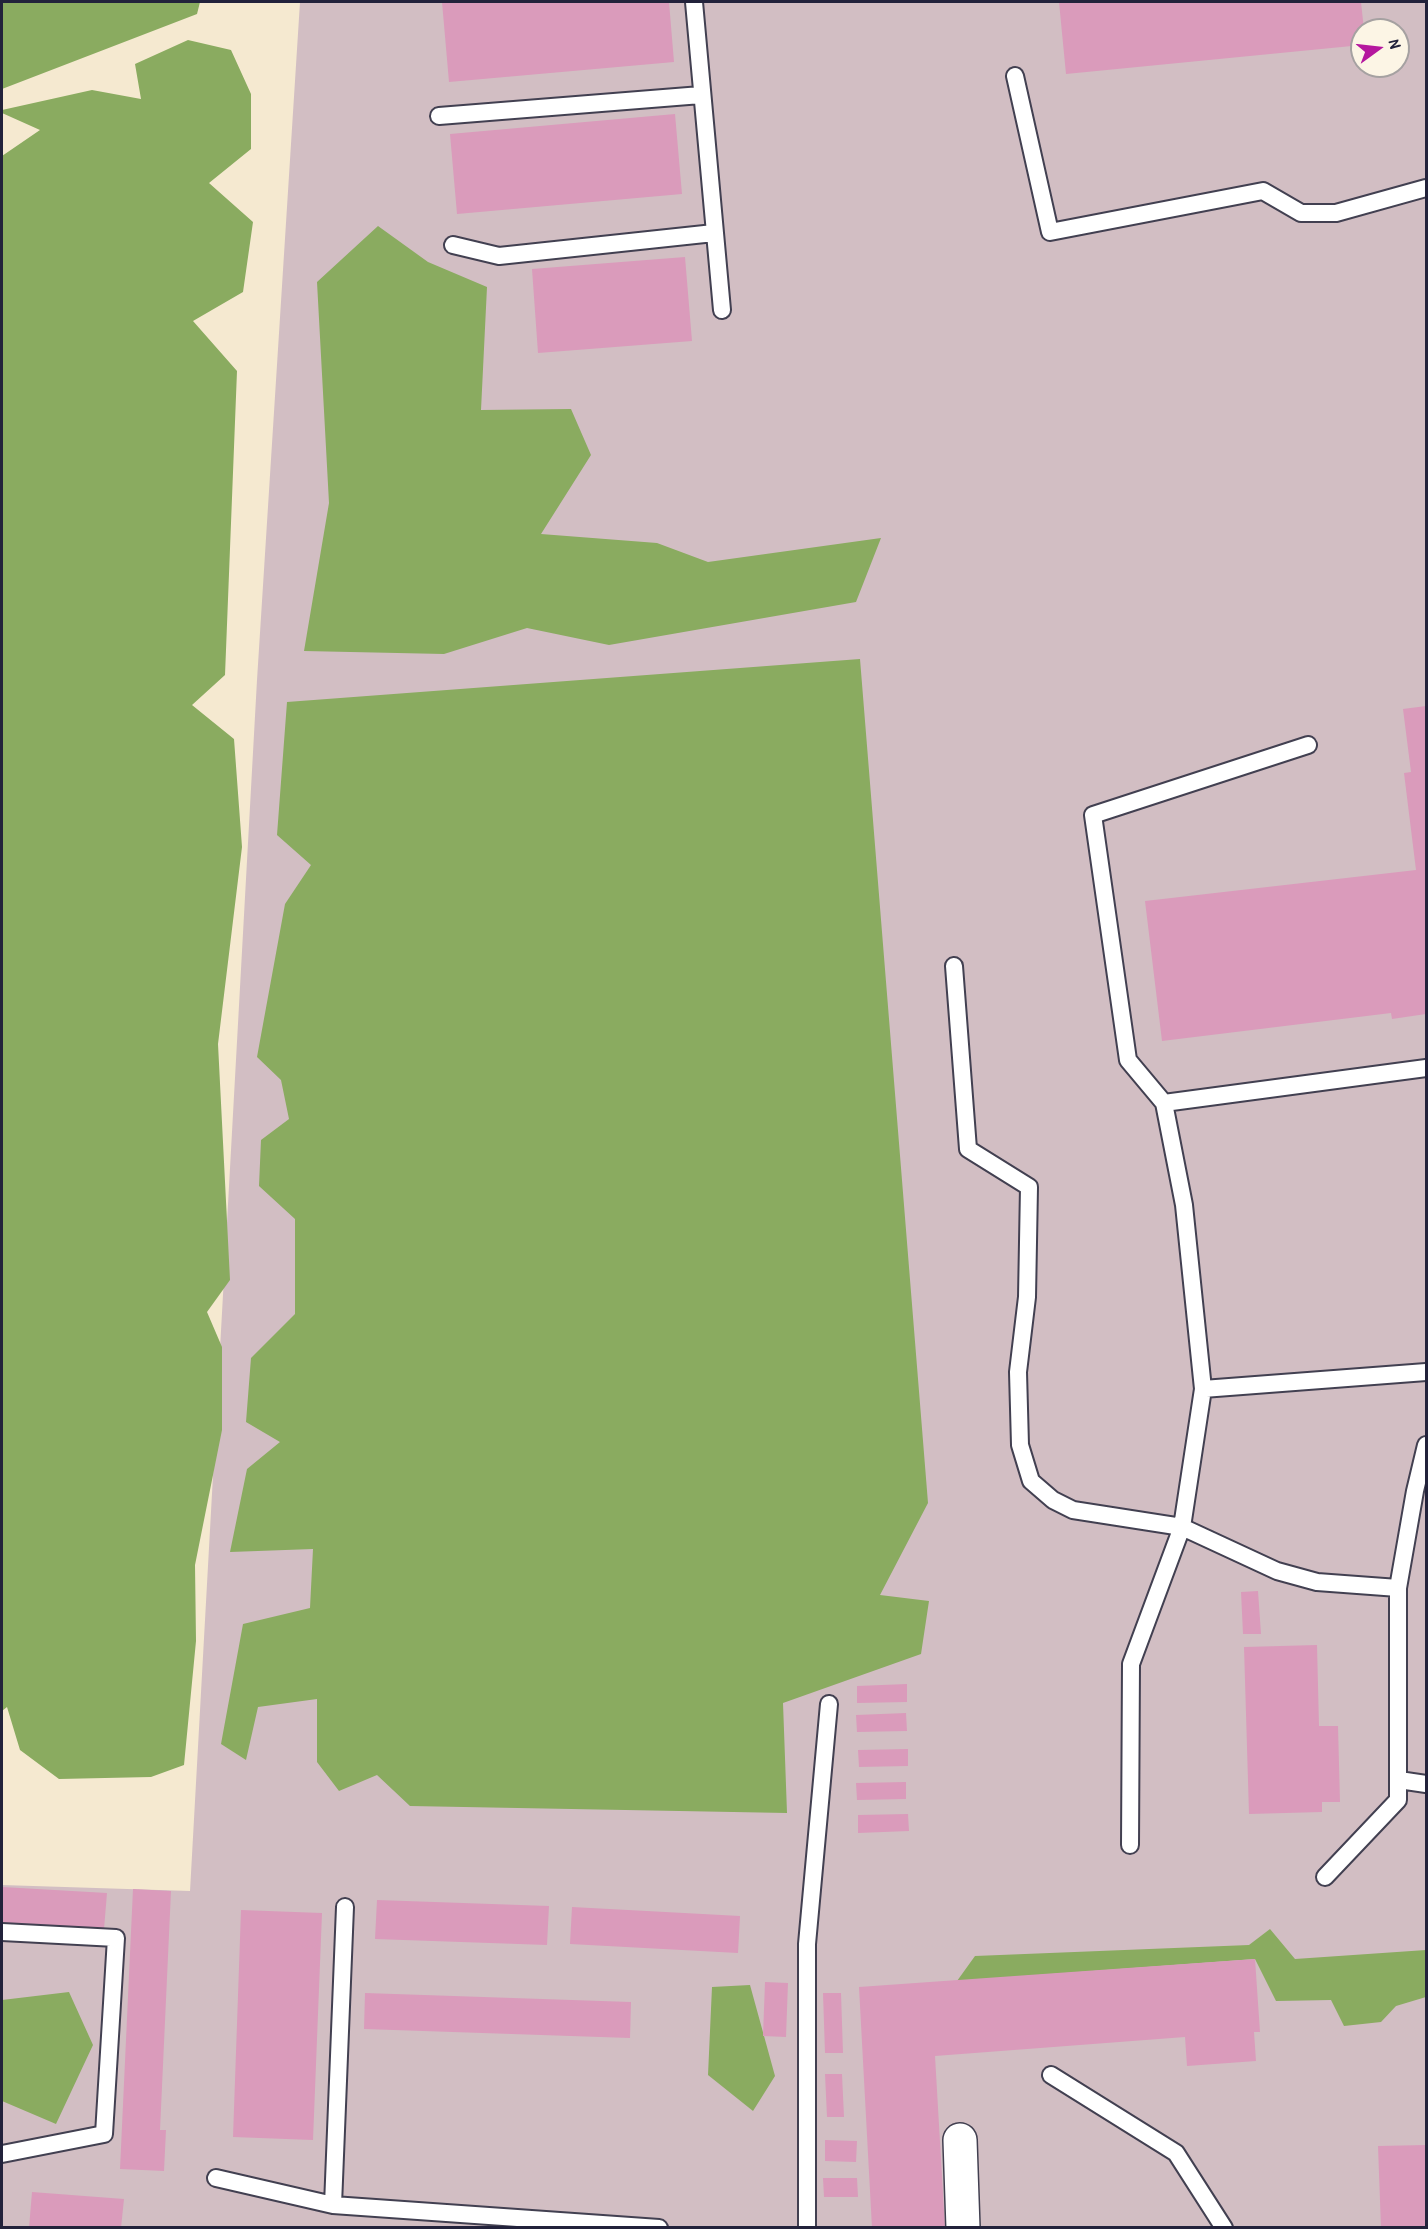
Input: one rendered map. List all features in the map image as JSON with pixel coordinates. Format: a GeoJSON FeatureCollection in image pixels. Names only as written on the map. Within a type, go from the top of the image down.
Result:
{"type":"FeatureCollection","features":[{"type":"Feature","properties":{"kind":"street"},"geometry":{"type":"LineString","coordinates":[[960,2140],[963,2228]]}},
{"type":"Feature","properties":{"kind":"lane"},"geometry":{"type":"LineString","coordinates":[[694,2],[722,310]]}},
{"type":"Feature","properties":{"kind":"lane"},"geometry":{"type":"LineString","coordinates":[[1016,76],[1050,232],[1263,191],[1301,213],[1336,213],[1426,188]]}},
{"type":"Feature","properties":{"kind":"lane"},"geometry":{"type":"LineString","coordinates":[[439,116],[701,95]]}},
{"type":"Feature","properties":{"kind":"lane"},"geometry":{"type":"LineString","coordinates":[[453,245],[499,256],[714,233]]}},
{"type":"Feature","properties":{"kind":"lane"},"geometry":{"type":"LineString","coordinates":[[1130,1845],[1131,1664],[1182,1527],[1203,1389],[1184,1205],[1164,1103],[1128,1059],[1093,815],[1308,745]]}},
{"type":"Feature","properties":{"kind":"lane"},"geometry":{"type":"LineString","coordinates":[[954,966],[968,1149],[1029,1187],[1027,1297],[1018,1372],[1020,1445],[1031,1481],[1053,1500],[1073,1510],[1182,1527],[1277,1571],[1317,1582],[1398,1588]]}},
{"type":"Feature","properties":{"kind":"lane"},"geometry":{"type":"LineString","coordinates":[[1164,1103],[1426,1068]]}},
{"type":"Feature","properties":{"kind":"lane"},"geometry":{"type":"LineString","coordinates":[[1203,1389],[1426,1372]]}},
{"type":"Feature","properties":{"kind":"lane"},"geometry":{"type":"LineString","coordinates":[[1325,1877],[1398,1800],[1398,1588],[1415,1491],[1426,1445]]}},
{"type":"Feature","properties":{"kind":"lane"},"geometry":{"type":"LineString","coordinates":[[807,2228],[807,1944],[829,1704]]}},
{"type":"Feature","properties":{"kind":"lane"},"geometry":{"type":"LineString","coordinates":[[1399,1780],[1426,1784]]}},
{"type":"Feature","properties":{"kind":"lane"},"geometry":{"type":"LineString","coordinates":[[333,2205],[345,1906]]}},
{"type":"Feature","properties":{"kind":"lane"},"geometry":{"type":"LineString","coordinates":[[2,1932],[116,1938],[104,2134],[2,2154]]}},
{"type":"Feature","properties":{"kind":"lane"},"geometry":{"type":"LineString","coordinates":[[1052,2075],[1176,2153],[1224,2228]]}},
{"type":"Feature","properties":{"kind":"lane"},"geometry":{"type":"LineString","coordinates":[[216,2178],[333,2205],[659,2228]]}},
{"type":"Feature","properties":{"kind":"shaded area"},"geometry":{"type":"Polygon","coordinates":[[[300,2],[1426,2],[1426,2227],[2,2228],[2,1885],[190,1891],[257,680],[300,2]]]}},
{"type":"Feature","properties":{"kind":"green space"},"geometry":{"type":"Polygon","coordinates":[[[2,2],[200,2],[197,14],[2,89],[2,2]]]}},
{"type":"Feature","properties":{"kind":"green space"},"geometry":{"type":"Polygon","coordinates":[[[188,40],[231,50],[251,94],[251,149],[209,183],[253,222],[243,292],[193,321],[237,371],[225,675],[192,705],[234,739],[242,847],[218,1044],[230,1280],[207,1312],[222,1347],[222,1430],[195,1565],[196,1641],[184,1765],[151,1777],[59,1779],[20,1750],[7,1707],[2,1711],[2,156],[40,130],[2,113],[2,110],[92,90],[141,99],[135,64],[188,40]]]}},
{"type":"Feature","properties":{"kind":"green space"},"geometry":{"type":"Polygon","coordinates":[[[378,226],[428,262],[487,287],[481,410],[571,409],[591,455],[541,534],[657,543],[708,562],[881,538],[856,602],[609,645],[527,628],[444,654],[304,651],[329,503],[317,282],[378,226]]]}},
{"type":"Feature","properties":{"kind":"green space"},"geometry":{"type":"Polygon","coordinates":[[[860,659],[928,1503],[880,1595],[929,1601],[921,1654],[783,1703],[787,1813],[410,1806],[377,1775],[339,1791],[317,1762],[317,1699],[258,1707],[246,1760],[221,1744],[243,1624],[310,1608],[313,1549],[230,1552],[247,1469],[280,1442],[246,1422],[251,1358],[295,1314],[295,1219],[259,1186],[261,1140],[289,1119],[281,1080],[257,1057],[285,904],[311,865],[277,835],[287,702],[860,659]]]}},
{"type":"Feature","properties":{"kind":"green space"},"geometry":{"type":"Polygon","coordinates":[[[1270,1929],[1295,1959],[1426,1950],[1426,1997],[1396,2006],[1381,2022],[1344,2026],[1331,2000],[1276,2001],[1255,1959],[957,1981],[975,1956],[1249,1945],[1270,1929]]]}},
{"type":"Feature","properties":{"kind":"green space"},"geometry":{"type":"Polygon","coordinates":[[[750,1985],[775,2076],[753,2111],[708,2075],[712,1987],[750,1985]]]}},
{"type":"Feature","properties":{"kind":"green space"},"geometry":{"type":"Polygon","coordinates":[[[69,1992],[93,2045],[56,2124],[2,2101],[2,2000],[69,1992]]]}},
{"type":"Feature","properties":{"kind":"building"},"geometry":{"type":"Polygon","coordinates":[[[442,2],[669,2],[674,62],[449,82],[442,2]]]}},
{"type":"Feature","properties":{"kind":"building"},"geometry":{"type":"Polygon","coordinates":[[[1059,2],[1361,2],[1363,18],[1350,18],[1350,46],[1066,74],[1059,2]]]}},
{"type":"Feature","properties":{"kind":"building"},"geometry":{"type":"Polygon","coordinates":[[[675,114],[682,194],[457,214],[450,134],[675,114]]]}},
{"type":"Feature","properties":{"kind":"building"},"geometry":{"type":"Polygon","coordinates":[[[685,257],[692,341],[538,353],[532,269],[685,257]]]}},
{"type":"Feature","properties":{"kind":"building"},"geometry":{"type":"Polygon","coordinates":[[[1426,706],[1426,1014],[1392,1019],[1391,1013],[1162,1041],[1145,901],[1416,870],[1404,773],[1411,772],[1403,709],[1426,706]]]}},
{"type":"Feature","properties":{"kind":"building"},"geometry":{"type":"Polygon","coordinates":[[[1258,1591],[1261,1634],[1243,1634],[1241,1592],[1258,1591]]]}},
{"type":"Feature","properties":{"kind":"building"},"geometry":{"type":"Polygon","coordinates":[[[1317,1645],[1319,1726],[1338,1726],[1340,1802],[1322,1802],[1322,1812],[1249,1814],[1244,1647],[1317,1645]]]}},
{"type":"Feature","properties":{"kind":"building"},"geometry":{"type":"Polygon","coordinates":[[[907,1684],[907,1702],[857,1703],[857,1686],[907,1684]]]}},
{"type":"Feature","properties":{"kind":"building"},"geometry":{"type":"Polygon","coordinates":[[[906,1713],[907,1731],[857,1732],[856,1715],[906,1713]]]}},
{"type":"Feature","properties":{"kind":"building"},"geometry":{"type":"Polygon","coordinates":[[[908,1749],[908,1766],[859,1767],[858,1750],[908,1749]]]}},
{"type":"Feature","properties":{"kind":"building"},"geometry":{"type":"Polygon","coordinates":[[[906,1782],[906,1799],[857,1800],[856,1783],[906,1782]]]}},
{"type":"Feature","properties":{"kind":"building"},"geometry":{"type":"Polygon","coordinates":[[[908,1814],[909,1831],[858,1833],[858,1815],[908,1814]]]}},
{"type":"Feature","properties":{"kind":"building"},"geometry":{"type":"Polygon","coordinates":[[[2,1887],[107,1893],[104,1929],[2,1923],[2,1887]]]}},
{"type":"Feature","properties":{"kind":"building"},"geometry":{"type":"Polygon","coordinates":[[[133,1889],[171,1891],[160,2130],[166,2130],[164,2171],[120,2169],[133,1889]]]}},
{"type":"Feature","properties":{"kind":"building"},"geometry":{"type":"Polygon","coordinates":[[[377,1900],[549,1906],[547,1945],[375,1939],[377,1900]]]}},
{"type":"Feature","properties":{"kind":"building"},"geometry":{"type":"Polygon","coordinates":[[[572,1907],[740,1916],[738,1953],[570,1944],[572,1907]]]}},
{"type":"Feature","properties":{"kind":"building"},"geometry":{"type":"Polygon","coordinates":[[[241,1910],[322,1913],[313,2140],[233,2137],[241,1910]]]}},
{"type":"Feature","properties":{"kind":"building"},"geometry":{"type":"Polygon","coordinates":[[[1255,1959],[1260,2032],[1254,2032],[1256,2061],[1187,2066],[1185,2037],[935,2056],[945,2228],[872,2228],[859,1987],[1255,1959]]]}},
{"type":"Feature","properties":{"kind":"building"},"geometry":{"type":"Polygon","coordinates":[[[765,1982],[788,1983],[786,2037],[763,2036],[765,1982]]]}},
{"type":"Feature","properties":{"kind":"building"},"geometry":{"type":"Polygon","coordinates":[[[365,1993],[631,2002],[630,2038],[364,2029],[365,1993]]]}},
{"type":"Feature","properties":{"kind":"building"},"geometry":{"type":"Polygon","coordinates":[[[823,1993],[841,1993],[843,2053],[825,2053],[823,1993]]]}},
{"type":"Feature","properties":{"kind":"building"},"geometry":{"type":"Polygon","coordinates":[[[825,2074],[842,2074],[844,2117],[827,2117],[825,2074]]]}},
{"type":"Feature","properties":{"kind":"building"},"geometry":{"type":"Polygon","coordinates":[[[825,2140],[857,2141],[856,2162],[825,2161],[825,2140]]]}},
{"type":"Feature","properties":{"kind":"building"},"geometry":{"type":"Polygon","coordinates":[[[1426,2145],[1426,2228],[1381,2228],[1378,2146],[1426,2145]]]}},
{"type":"Feature","properties":{"kind":"building"},"geometry":{"type":"Polygon","coordinates":[[[823,2178],[857,2178],[858,2197],[824,2197],[823,2178]]]}},
{"type":"Feature","properties":{"kind":"building"},"geometry":{"type":"Polygon","coordinates":[[[32,2192],[124,2199],[121,2228],[29,2228],[32,2192]]]}}]}
